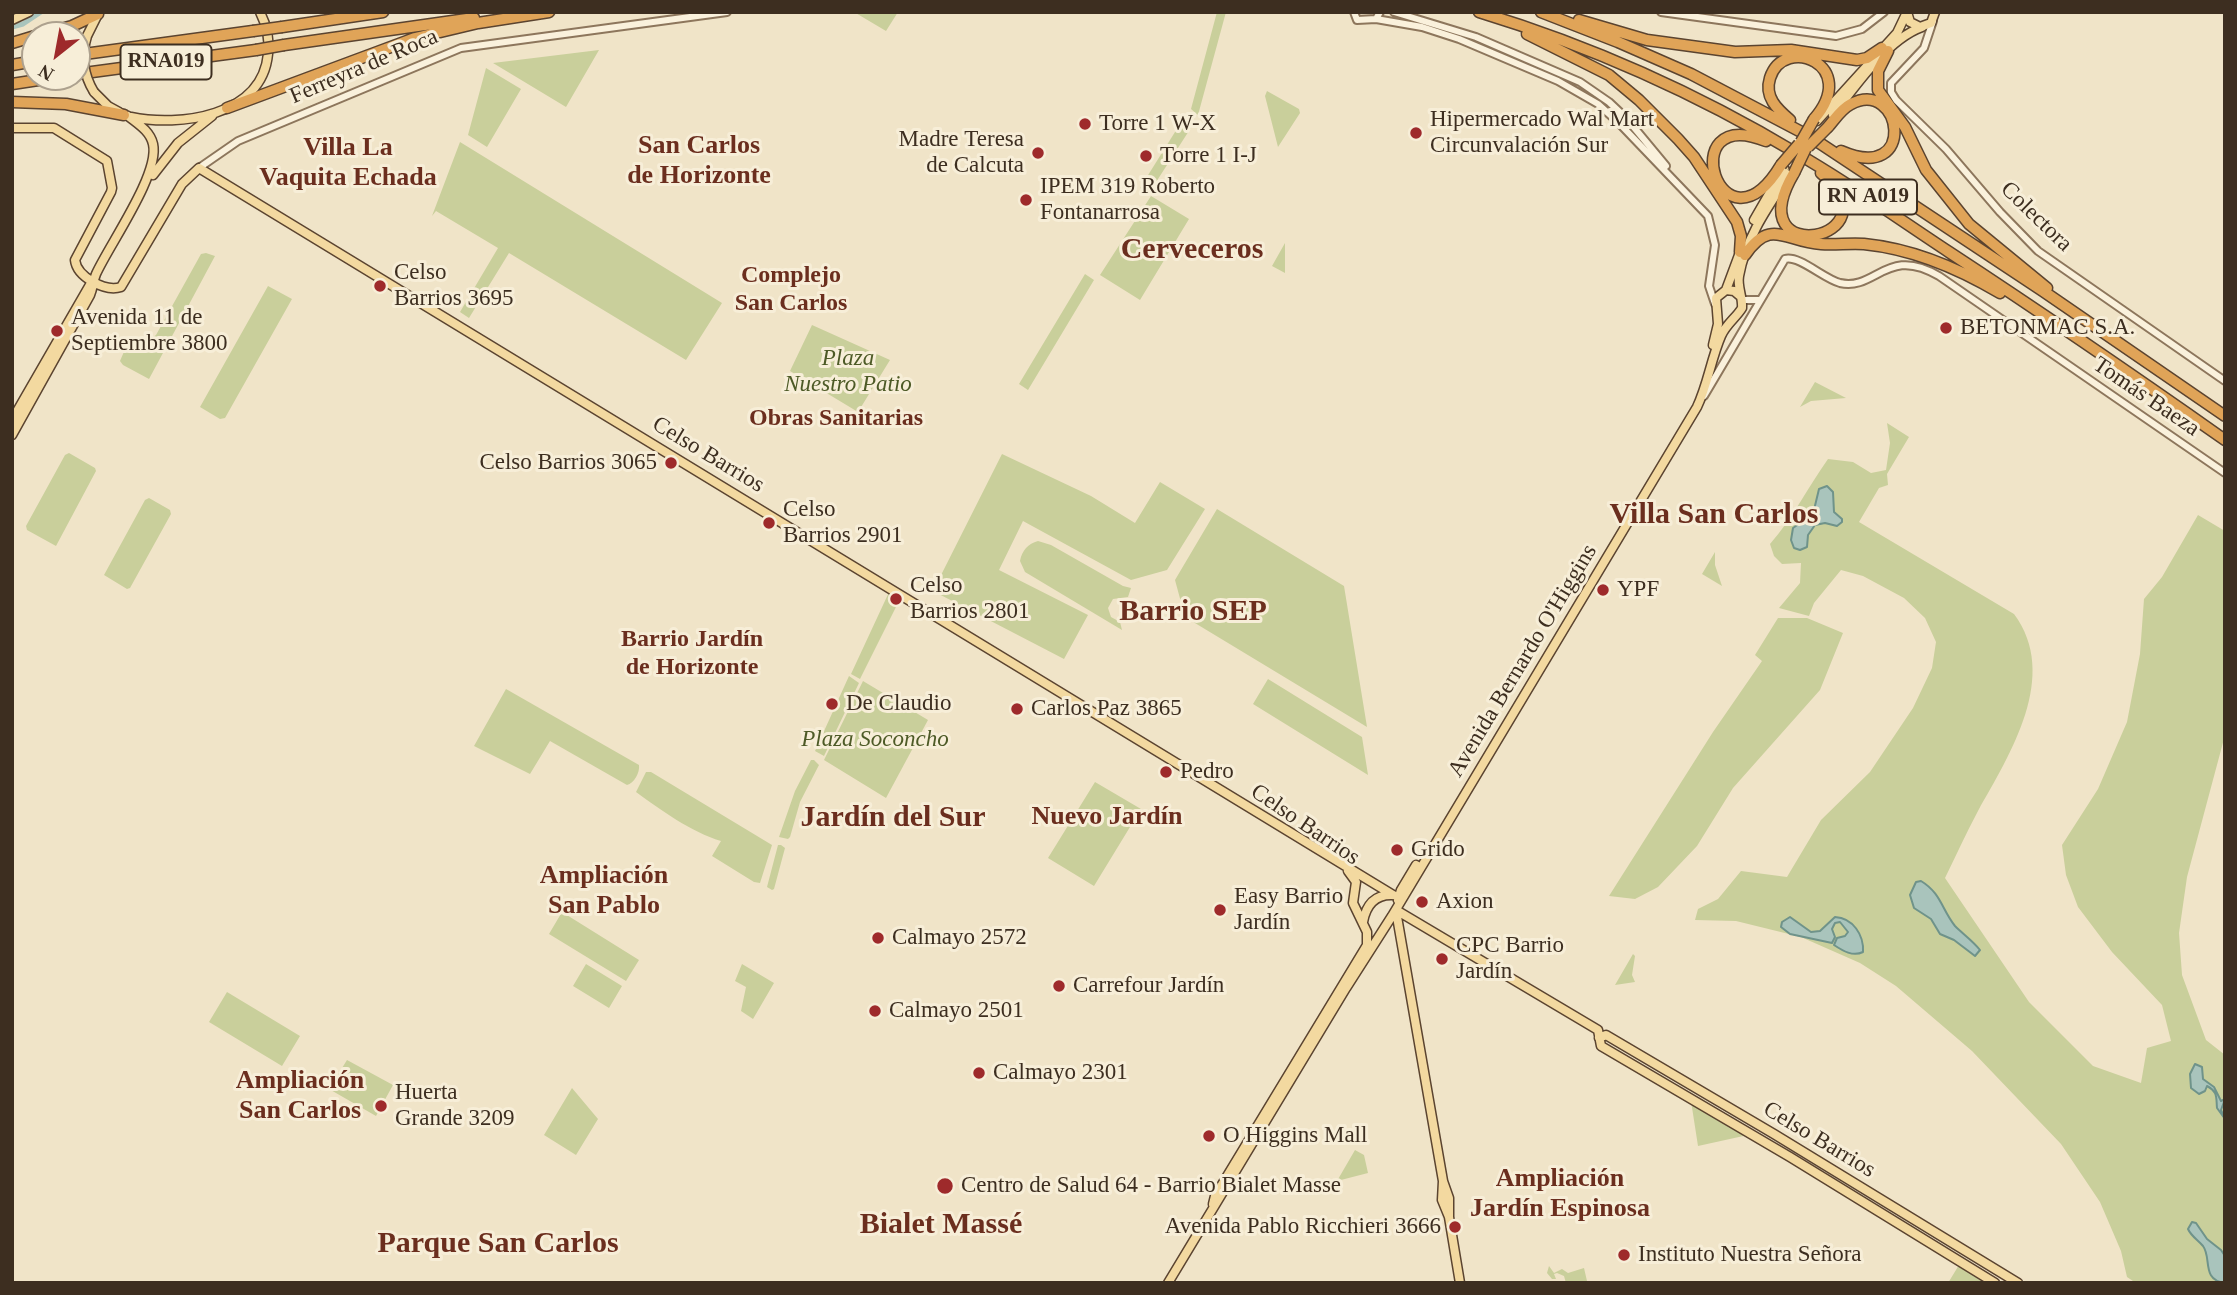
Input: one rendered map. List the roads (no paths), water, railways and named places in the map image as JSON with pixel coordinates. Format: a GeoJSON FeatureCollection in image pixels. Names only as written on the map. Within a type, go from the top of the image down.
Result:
{"type":"FeatureCollection","features":[{"type":"Feature","properties":{"kind":"highway","name":"RNA019"},"geometry":{"type":"LineString","coordinates":[[91,53],[383,12]]}},
{"type":"Feature","properties":{"kind":"highway"},"geometry":{"type":"LineString","coordinates":[[479,20],[512,12]]}},
{"type":"Feature","properties":{"kind":"highway"},"geometry":{"type":"LineString","coordinates":[[479,20],[549,12]]}},
{"type":"Feature","properties":{"kind":"highway","name":"RN A019"},"geometry":{"type":"LineString","coordinates":[[1479,12],[1589,51],[1741,121],[1804,145],[1854,188],[2089,345],[2225,440]]}},
{"type":"Feature","properties":{"kind":"highway","name":"RN A019"},"geometry":{"type":"LineString","coordinates":[[1541,12],[1679,68],[2065,306],[2225,416]]}},
{"type":"Feature","properties":{"kind":"highway"},"geometry":{"type":"LineString","coordinates":[[1558,12],[1637,38],[1735,52],[1791,50],[1853,60],[1867,58],[1885,50]]}},
{"type":"Feature","properties":{"kind":"highway"},"geometry":{"type":"LineString","coordinates":[[82,21],[99,13]]}},
{"type":"Feature","properties":{"kind":"highway","name":"RNA019"},"geometry":{"type":"LineString","coordinates":[[91,72],[479,20]]}},
{"type":"Feature","properties":{"kind":"highway"},"geometry":{"type":"LineString","coordinates":[[1506,21],[1599,69],[1630,91],[1694,157],[1737,222],[1742,254]]}},
{"type":"Feature","properties":{"kind":"highway"},"geometry":{"type":"LineString","coordinates":[[224,110],[380,49],[451,25]]}},
{"type":"Feature","properties":{"kind":"highway"},"geometry":{"type":"LineString","coordinates":[[1885,50],[1878,71],[1878,90],[1905,127],[1920,160],[1934,181],[1969,224],[2045,285],[2065,306]]}},
{"type":"Feature","properties":{"kind":"highway"},"geometry":{"type":"LineString","coordinates":[[1804,145],[1769,95],[1771,75],[1786,60],[1797,57],[1820,65],[1827,74],[1830,85],[1821,123],[1804,145],[1787,169],[1781,199],[1783,219],[1791,230],[1813,237],[1830,230],[1839,220],[1842,211],[1841,197],[1804,145]]}},
{"type":"Feature","properties":{"kind":"highway"},"geometry":{"type":"LineString","coordinates":[[1821,123],[1804,145],[1787,169],[1754,195],[1745,197],[1732,194],[1723,189],[1714,177],[1714,152],[1729,137],[1740,134],[1804,145],[1867,159],[1884,153],[1895,133],[1895,122],[1889,112],[1881,104],[1870,100],[1850,104],[1821,123]]}},
{"type":"Feature","properties":{"kind":"highway"},"geometry":{"type":"LineString","coordinates":[[12,102],[66,104],[126,116]]}},
{"type":"Feature","properties":{"kind":"highway"},"geometry":{"type":"LineString","coordinates":[[1742,254],[1757,239],[1771,234],[1815,244],[1870,245],[1921,256],[1960,270],[2041,320],[2089,345]]}},
{"type":"Feature","properties":{"kind":"main road"},"geometry":{"type":"LineString","coordinates":[[12,20],[29,12]]}},
{"type":"Feature","properties":{"kind":"main road"},"geometry":{"type":"LineString","coordinates":[[139,195],[171,149],[191,131],[251,90],[265,68],[268,38],[260,12]]}},
{"type":"Feature","properties":{"kind":"main road"},"geometry":{"type":"LineString","coordinates":[[1821,123],[1885,50],[1907,12]]}},
{"type":"Feature","properties":{"kind":"main road"},"geometry":{"type":"LineString","coordinates":[[1907,12],[1912,24],[1923,27]]}},
{"type":"Feature","properties":{"kind":"main road"},"geometry":{"type":"LineString","coordinates":[[12,420],[93,281],[139,195],[153,161],[153,144],[146,132],[108,106],[94,92],[86,74],[83,63],[87,36],[99,13]]}},
{"type":"Feature","properties":{"kind":"main road"},"geometry":{"type":"LineString","coordinates":[[1885,50],[1905,35],[1923,27],[1935,15]]}},
{"type":"Feature","properties":{"kind":"main road"},"geometry":{"type":"LineString","coordinates":[[126,116],[174,121],[224,110]]}},
{"type":"Feature","properties":{"kind":"main road"},"geometry":{"type":"LineString","coordinates":[[12,128],[48,127],[60,130],[107,161],[111,192],[75,260],[78,270],[93,281]]}},
{"type":"Feature","properties":{"kind":"main road","name":"Ferreyra de Roca"},"geometry":{"type":"LineString","coordinates":[[93,281],[110,288],[121,287],[182,184],[199,168]]}},
{"type":"Feature","properties":{"kind":"main road","name":"Celso Barrios"},"geometry":{"type":"LineString","coordinates":[[199,168],[1197,776],[1351,874],[1355,878],[1356,887],[1354,906],[1364,925]]}},
{"type":"Feature","properties":{"kind":"main road"},"geometry":{"type":"LineString","coordinates":[[1742,254],[1739,280],[1742,308],[1735,316],[1726,317],[1716,308],[1723,291],[1742,254],[1759,221],[1787,169]]}},
{"type":"Feature","properties":{"kind":"main road"},"geometry":{"type":"LineString","coordinates":[[12,435],[90,295],[93,281]]}},
{"type":"Feature","properties":{"kind":"main road"},"geometry":{"type":"LineString","coordinates":[[1723,291],[1734,291],[1741,298]]}},
{"type":"Feature","properties":{"kind":"main road","name":"Avenida Bernardo O'Higgins"},"geometry":{"type":"LineString","coordinates":[[1572,613],[1695,402],[1714,343],[1718,324],[1716,308]]}},
{"type":"Feature","properties":{"kind":"main road","name":"Avenida Bernardo O'Higgins"},"geometry":{"type":"LineString","coordinates":[[1168,1283],[1346,988],[1389,922],[1697,407],[1709,379],[1720,338],[1735,316]]}},
{"type":"Feature","properties":{"kind":"main road","name":"Avenida Bernardo O'Higgins"},"geometry":{"type":"LineString","coordinates":[[1397,892],[1490,750]]}},
{"type":"Feature","properties":{"kind":"main road","name":"Celso Barrios"},"geometry":{"type":"LineString","coordinates":[[1197,776],[1241,800],[1373,883],[1397,892]]}},
{"type":"Feature","properties":{"kind":"main road"},"geometry":{"type":"LineString","coordinates":[[1356,887],[1363,882],[1373,883]]}},
{"type":"Feature","properties":{"kind":"main road"},"geometry":{"type":"LineString","coordinates":[[1389,922],[1377,930],[1364,925],[1366,910],[1371,901],[1380,895],[1397,892],[1396,910],[1443,1181],[1450,1201],[1449,1217],[1460,1283]]}},
{"type":"Feature","properties":{"kind":"main road","name":"Celso Barrios"},"geometry":{"type":"LineString","coordinates":[[1396,910],[1598,1030],[1601,1045],[1995,1283]]}},
{"type":"Feature","properties":{"kind":"main road","name":"Avenida Bernardo O'Higgins"},"geometry":{"type":"LineString","coordinates":[[1212,1210],[1216,1196],[1367,945],[1364,925]]}},
{"type":"Feature","properties":{"kind":"main road"},"geometry":{"type":"LineString","coordinates":[[1346,988],[1349,972]]}},
{"type":"Feature","properties":{"kind":"main road","name":"Celso Barrios"},"geometry":{"type":"LineString","coordinates":[[1599,1038],[1606,1035],[2018,1283]]}},
{"type":"Feature","properties":{"kind":"main road"},"geometry":{"type":"LineString","coordinates":[[1757,1125],[1759,1135],[1790,1157]]}},
{"type":"Feature","properties":{"kind":"main road"},"geometry":{"type":"LineString","coordinates":[[1816,1173],[1824,1172],[1824,1165]]}},
{"type":"Feature","properties":{"kind":"street","name":"Ferreyra de Roca"},"geometry":{"type":"LineString","coordinates":[[199,168],[238,141],[461,48],[727,12]]}},
{"type":"Feature","properties":{"kind":"street"},"geometry":{"type":"LineString","coordinates":[[1394,12],[1476,37],[1580,82],[1609,102],[1704,210],[1713,231],[1715,245],[1708,279],[1716,308]]}},
{"type":"Feature","properties":{"kind":"street"},"geometry":{"type":"LineString","coordinates":[[1661,12],[1836,36],[1862,29],[1884,12]]}},
{"type":"Feature","properties":{"kind":"street"},"geometry":{"type":"LineString","coordinates":[[1353,13],[1357,20],[1378,15],[1459,39],[1575,89],[1618,122],[1688,192]]}},
{"type":"Feature","properties":{"kind":"street","name":"Colectora"},"geometry":{"type":"LineString","coordinates":[[1935,15],[1926,45],[1893,79],[1891,92],[1896,100],[1946,149],[2038,251],[2225,381]]}},
{"type":"Feature","properties":{"kind":"street"},"geometry":{"type":"LineString","coordinates":[[1923,27],[1926,45]]}},
{"type":"Feature","properties":{"kind":"street","name":"Tomás Baeza"},"geometry":{"type":"LineString","coordinates":[[1760,300],[1781,265],[1789,257],[1826,278],[1845,284],[1855,283],[1898,265],[1908,264],[1930,271],[2225,473]]}},
{"type":"Feature","properties":{"kind":"street"},"geometry":{"type":"LineString","coordinates":[[1708,279],[1723,291]]}},
{"type":"Feature","properties":{"kind":"street"},"geometry":{"type":"LineString","coordinates":[[1697,407],[1760,300],[1741,298]]}},
{"type":"Feature","properties":{"kind":"street"},"geometry":{"type":"LineString","coordinates":[[1735,316],[1748,323]]}},
{"type":"Feature","properties":{"kind":"water"},"geometry":{"type":"Polygon","coordinates":[[[1827,486],[1833,492],[1834,512],[1842,522],[1837,526],[1825,523],[1815,525],[1808,535],[1807,547],[1800,550],[1794,548],[1791,540],[1793,528],[1813,514],[1819,489],[1827,486]]]}},
{"type":"Feature","properties":{"kind":"water"},"geometry":{"type":"Polygon","coordinates":[[[1921,881],[1937,896],[1955,926],[1980,950],[1975,956],[1954,940],[1940,934],[1931,919],[1914,908],[1910,895],[1916,882],[1921,881]]]}},
{"type":"Feature","properties":{"kind":"water"},"geometry":{"type":"Polygon","coordinates":[[[1790,917],[1811,932],[1820,931],[1835,917],[1847,920],[1862,940],[1863,952],[1852,954],[1834,945],[1837,938],[1848,932],[1840,922],[1835,923],[1832,929],[1835,937],[1832,943],[1790,934],[1781,927],[1782,922],[1790,917]]]}},
{"type":"Feature","properties":{"kind":"water"},"geometry":{"type":"Polygon","coordinates":[[[2195,1064],[2202,1067],[2203,1079],[2214,1087],[2221,1101],[2225,1099],[2221,1110],[2225,1119],[2217,1108],[2213,1090],[2207,1086],[2205,1091],[2199,1094],[2191,1088],[2190,1074],[2195,1064]]]}},
{"type":"Feature","properties":{"kind":"water"},"geometry":{"type":"Polygon","coordinates":[[[2192,1222],[2196,1223],[2207,1239],[2225,1256],[2225,1283],[2213,1278],[2210,1273],[2206,1251],[2188,1229],[2192,1222]]]}},
{"type":"Feature","properties":{"kind":"waterway"},"geometry":{"type":"LineString","coordinates":[[12,27],[23,24],[41,12]]}},
{"type":"Feature","properties":{"kind":"place","name":"Torre 1 W-X"},"geometry":{"type":"Point","coordinates":[1085,124]}},
{"type":"Feature","properties":{"kind":"place","name":"Hipermercado Wal Mart Circunvalación Sur"},"geometry":{"type":"Point","coordinates":[1416,133]}},
{"type":"Feature","properties":{"kind":"place","name":"Madre Teresa de Calcuta"},"geometry":{"type":"Point","coordinates":[1038,153]}},
{"type":"Feature","properties":{"kind":"place","name":"Torre 1 I-J"},"geometry":{"type":"Point","coordinates":[1146,156]}},
{"type":"Feature","properties":{"kind":"place","name":"IPEM 319 Roberto Fontanarrosa"},"geometry":{"type":"Point","coordinates":[1026,200]}},
{"type":"Feature","properties":{"kind":"place","name":"Celso Barrios 3695"},"geometry":{"type":"Point","coordinates":[380,286]}},
{"type":"Feature","properties":{"kind":"place","name":"BETONMAC S.A."},"geometry":{"type":"Point","coordinates":[1946,328]}},
{"type":"Feature","properties":{"kind":"place","name":"Avenida 11 de Septiembre 3800"},"geometry":{"type":"Point","coordinates":[57,331]}},
{"type":"Feature","properties":{"kind":"place","name":"Celso Barrios 3065"},"geometry":{"type":"Point","coordinates":[671,463]}},
{"type":"Feature","properties":{"kind":"place","name":"Celso Barrios 2901"},"geometry":{"type":"Point","coordinates":[769,523]}},
{"type":"Feature","properties":{"kind":"place","name":"YPF"},"geometry":{"type":"Point","coordinates":[1603,590]}},
{"type":"Feature","properties":{"kind":"place","name":"Celso Barrios 2801"},"geometry":{"type":"Point","coordinates":[896,599]}},
{"type":"Feature","properties":{"kind":"place","name":"De Claudio"},"geometry":{"type":"Point","coordinates":[832,704]}},
{"type":"Feature","properties":{"kind":"place","name":"Carlos Paz 3865"},"geometry":{"type":"Point","coordinates":[1017,709]}},
{"type":"Feature","properties":{"kind":"place","name":"Pedro"},"geometry":{"type":"Point","coordinates":[1166,772]}},
{"type":"Feature","properties":{"kind":"place","name":"Grido"},"geometry":{"type":"Point","coordinates":[1397,850]}},
{"type":"Feature","properties":{"kind":"place","name":"Axion"},"geometry":{"type":"Point","coordinates":[1422,902]}},
{"type":"Feature","properties":{"kind":"place","name":"Easy Barrio Jardín"},"geometry":{"type":"Point","coordinates":[1220,910]}},
{"type":"Feature","properties":{"kind":"place","name":"Calmayo 2572"},"geometry":{"type":"Point","coordinates":[878,938]}},
{"type":"Feature","properties":{"kind":"place","name":"CPC Barrio Jardín"},"geometry":{"type":"Point","coordinates":[1442,959]}},
{"type":"Feature","properties":{"kind":"place","name":"Carrefour Jardín"},"geometry":{"type":"Point","coordinates":[1059,986]}},
{"type":"Feature","properties":{"kind":"place","name":"Calmayo 2501"},"geometry":{"type":"Point","coordinates":[875,1011]}},
{"type":"Feature","properties":{"kind":"place","name":"Calmayo 2301"},"geometry":{"type":"Point","coordinates":[979,1073]}},
{"type":"Feature","properties":{"kind":"place","name":"Huerta Grande 3209"},"geometry":{"type":"Point","coordinates":[381,1106]}},
{"type":"Feature","properties":{"kind":"place","name":"O Higgins Mall"},"geometry":{"type":"Point","coordinates":[1209,1136]}},
{"type":"Feature","properties":{"kind":"place","name":"Centro de Salud 64 - Barrio Bialet Masse"},"geometry":{"type":"Point","coordinates":[945,1186]}},
{"type":"Feature","properties":{"kind":"place","name":"Avenida Pablo Ricchieri 3666"},"geometry":{"type":"Point","coordinates":[1455,1227]}},
{"type":"Feature","properties":{"kind":"place","name":"Instituto Nuestra Señora"},"geometry":{"type":"Point","coordinates":[1624,1255]}},
{"type":"Feature","properties":{"kind":"district","name":"San Carlos de Horizonte"},"geometry":{"type":"Point","coordinates":[699,161]}},
{"type":"Feature","properties":{"kind":"district","name":"Villa La Vaquita Echada"},"geometry":{"type":"Point","coordinates":[348,163]}},
{"type":"Feature","properties":{"kind":"district","name":"Cerveceros"},"geometry":{"type":"Point","coordinates":[1192,250]}},
{"type":"Feature","properties":{"kind":"district","name":"Complejo San Carlos"},"geometry":{"type":"Point","coordinates":[791,290]}},
{"type":"Feature","properties":{"kind":"district","name":"Obras Sanitarias"},"geometry":{"type":"Point","coordinates":[836,419]}},
{"type":"Feature","properties":{"kind":"district","name":"Villa San Carlos"},"geometry":{"type":"Point","coordinates":[1714,515]}},
{"type":"Feature","properties":{"kind":"district","name":"Barrio SEP"},"geometry":{"type":"Point","coordinates":[1193,612]}},
{"type":"Feature","properties":{"kind":"district","name":"Barrio Jardín de Horizonte"},"geometry":{"type":"Point","coordinates":[692,654]}},
{"type":"Feature","properties":{"kind":"district","name":"Nuevo Jardín"},"geometry":{"type":"Point","coordinates":[1107,817]}},
{"type":"Feature","properties":{"kind":"district","name":"Jardín del Sur"},"geometry":{"type":"Point","coordinates":[893,818]}},
{"type":"Feature","properties":{"kind":"district","name":"Ampliación San Pablo"},"geometry":{"type":"Point","coordinates":[604,891]}},
{"type":"Feature","properties":{"kind":"district","name":"Ampliación San Carlos"},"geometry":{"type":"Point","coordinates":[300,1096]}},
{"type":"Feature","properties":{"kind":"district","name":"Ampliación Jardín Espinosa"},"geometry":{"type":"Point","coordinates":[1560,1194]}},
{"type":"Feature","properties":{"kind":"district","name":"Bialet Massé"},"geometry":{"type":"Point","coordinates":[941,1225]}},
{"type":"Feature","properties":{"kind":"district","name":"Parque San Carlos"},"geometry":{"type":"Point","coordinates":[498,1244]}},
{"type":"Feature","properties":{"kind":"park label","name":"Plaza Nuestro Patio"},"geometry":{"type":"Point","coordinates":[848,372]}},
{"type":"Feature","properties":{"kind":"park label","name":"Plaza Soconcho"},"geometry":{"type":"Point","coordinates":[875,740]}}]}
